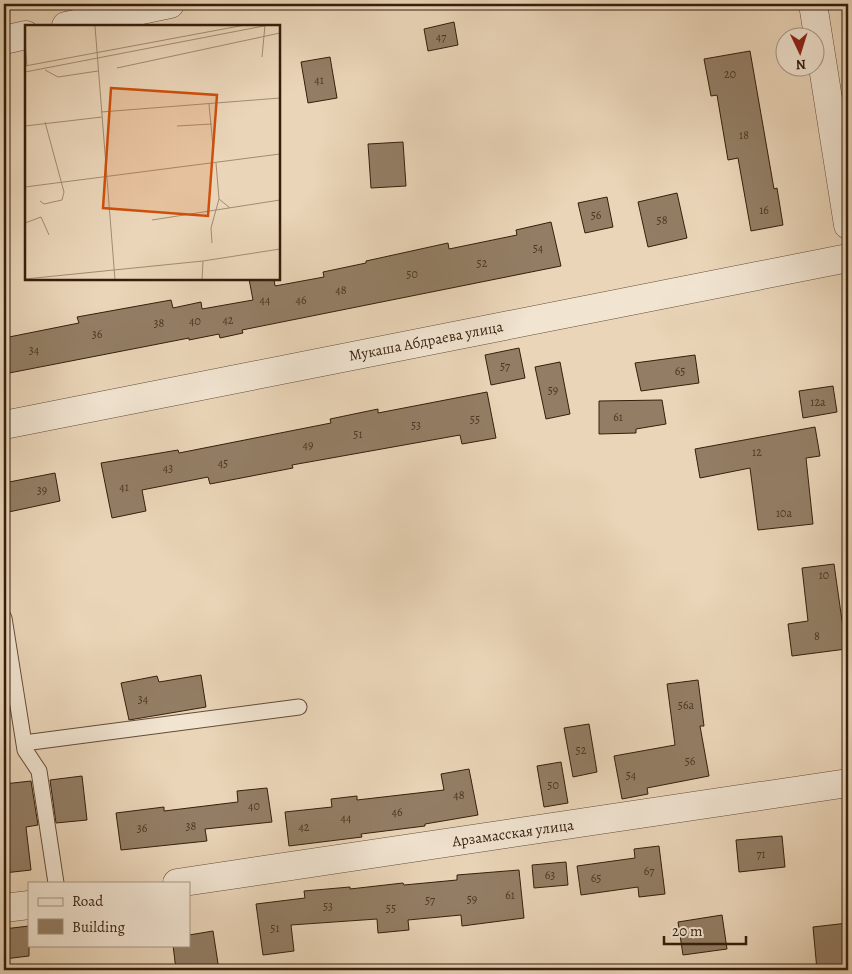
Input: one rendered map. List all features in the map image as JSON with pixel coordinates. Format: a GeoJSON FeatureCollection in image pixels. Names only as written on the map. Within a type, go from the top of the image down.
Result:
{"type":"FeatureCollection","features":[{"type":"Feature","properties":{"kind":"street"},"geometry":{"type":"LineString","coordinates":[[71,25],[170,4]]}},
{"type":"Feature","properties":{"kind":"street"},"geometry":{"type":"LineString","coordinates":[[813,4],[848,225]]}},
{"type":"Feature","properties":{"kind":"street"},"geometry":{"type":"LineString","coordinates":[[4,40],[25,35]]}},
{"type":"Feature","properties":{"kind":"street","name":"Мукаша Абдраева улица"},"geometry":{"type":"LineString","coordinates":[[4,424],[848,258]]}},
{"type":"Feature","properties":{"kind":"street","name":"Арзамасская улица"},"geometry":{"type":"LineString","coordinates":[[184,882],[848,783]]}},
{"type":"Feature","properties":{"kind":"street"},"geometry":{"type":"LineString","coordinates":[[4,908],[28,905]]}},
{"type":"Feature","properties":{"kind":"lane"},"geometry":{"type":"LineString","coordinates":[[4,618],[25,750],[39,771],[56,882]]}},
{"type":"Feature","properties":{"kind":"lane"},"geometry":{"type":"LineString","coordinates":[[24,743],[299,707]]}},
{"type":"Feature","properties":{"kind":"building"},"geometry":{"type":"Polygon","coordinates":[[[454,22],[458,45],[428,51],[424,29],[454,22]]]}},
{"type":"Feature","properties":{"kind":"building"},"geometry":{"type":"Polygon","coordinates":[[[750,51],[774,189],[777,188],[783,225],[751,231],[738,158],[728,160],[717,95],[711,96],[704,59],[750,51]]]}},
{"type":"Feature","properties":{"kind":"building"},"geometry":{"type":"Polygon","coordinates":[[[330,57],[337,98],[308,103],[301,62],[330,57]]]}},
{"type":"Feature","properties":{"kind":"building"},"geometry":{"type":"Polygon","coordinates":[[[403,142],[406,186],[371,188],[368,144],[403,142]]]}},
{"type":"Feature","properties":{"kind":"building"},"geometry":{"type":"Polygon","coordinates":[[[677,193],[687,238],[648,247],[638,202],[677,193]]]}},
{"type":"Feature","properties":{"kind":"building"},"geometry":{"type":"Polygon","coordinates":[[[607,197],[613,227],[585,233],[578,203],[607,197]]]}},
{"type":"Feature","properties":{"kind":"building"},"geometry":{"type":"Polygon","coordinates":[[[551,222],[561,266],[242,330],[243,333],[220,338],[219,334],[189,340],[189,338],[4,374],[4,338],[79,323],[77,317],[171,300],[173,308],[201,302],[202,309],[253,300],[249,280],[274,280],[275,286],[324,277],[323,272],[366,263],[366,261],[448,243],[449,249],[517,235],[516,230],[551,222]]]}},
{"type":"Feature","properties":{"kind":"building"},"geometry":{"type":"Polygon","coordinates":[[[519,348],[525,378],[491,385],[485,355],[519,348]]]}},
{"type":"Feature","properties":{"kind":"building"},"geometry":{"type":"Polygon","coordinates":[[[695,355],[699,383],[641,391],[635,363],[695,355]]]}},
{"type":"Feature","properties":{"kind":"building"},"geometry":{"type":"Polygon","coordinates":[[[560,362],[570,414],[546,419],[535,367],[560,362]]]}},
{"type":"Feature","properties":{"kind":"building"},"geometry":{"type":"Polygon","coordinates":[[[833,386],[837,412],[803,418],[799,391],[833,386]]]}},
{"type":"Feature","properties":{"kind":"building"},"geometry":{"type":"Polygon","coordinates":[[[487,392],[496,438],[462,444],[460,435],[292,465],[293,468],[210,484],[208,477],[142,490],[146,511],[112,518],[101,463],[178,450],[179,453],[331,423],[330,419],[378,409],[378,413],[487,392]]]}},
{"type":"Feature","properties":{"kind":"building"},"geometry":{"type":"Polygon","coordinates":[[[662,400],[666,424],[636,429],[636,433],[599,434],[599,401],[662,400]]]}},
{"type":"Feature","properties":{"kind":"building"},"geometry":{"type":"Polygon","coordinates":[[[815,427],[820,456],[806,458],[813,524],[758,530],[750,468],[700,478],[695,449],[815,427]]]}},
{"type":"Feature","properties":{"kind":"building"},"geometry":{"type":"Polygon","coordinates":[[[55,473],[60,501],[4,513],[4,483],[55,473]]]}},
{"type":"Feature","properties":{"kind":"building"},"geometry":{"type":"Polygon","coordinates":[[[834,564],[846,649],[792,656],[788,624],[808,621],[802,568],[834,564]]]}},
{"type":"Feature","properties":{"kind":"building"},"geometry":{"type":"Polygon","coordinates":[[[201,675],[206,707],[129,720],[121,683],[157,676],[159,682],[201,675]]]}},
{"type":"Feature","properties":{"kind":"building"},"geometry":{"type":"Polygon","coordinates":[[[698,680],[704,726],[700,726],[709,776],[647,788],[648,794],[622,799],[614,756],[675,745],[667,684],[698,680]]]}},
{"type":"Feature","properties":{"kind":"building"},"geometry":{"type":"Polygon","coordinates":[[[589,724],[597,772],[573,777],[564,728],[589,724]]]}},
{"type":"Feature","properties":{"kind":"building"},"geometry":{"type":"Polygon","coordinates":[[[561,762],[568,803],[544,807],[537,766],[561,762]]]}},
{"type":"Feature","properties":{"kind":"building"},"geometry":{"type":"Polygon","coordinates":[[[469,769],[478,815],[425,824],[425,826],[361,834],[362,837],[289,846],[285,812],[332,807],[331,799],[357,796],[357,800],[444,790],[441,774],[469,769]]]}},
{"type":"Feature","properties":{"kind":"building"},"geometry":{"type":"Polygon","coordinates":[[[82,776],[87,820],[56,823],[50,780],[82,776]]]}},
{"type":"Feature","properties":{"kind":"building"},"geometry":{"type":"Polygon","coordinates":[[[31,781],[38,825],[26,827],[31,870],[4,873],[4,784],[31,781]]]}},
{"type":"Feature","properties":{"kind":"building"},"geometry":{"type":"Polygon","coordinates":[[[267,788],[272,822],[205,829],[207,841],[121,850],[116,813],[164,807],[164,811],[238,802],[237,791],[267,788]]]}},
{"type":"Feature","properties":{"kind":"building"},"geometry":{"type":"Polygon","coordinates":[[[782,836],[785,867],[739,872],[736,840],[782,836]]]}},
{"type":"Feature","properties":{"kind":"building"},"geometry":{"type":"Polygon","coordinates":[[[659,846],[665,894],[639,897],[638,887],[581,895],[577,866],[635,858],[634,849],[659,846]]]}},
{"type":"Feature","properties":{"kind":"building"},"geometry":{"type":"Polygon","coordinates":[[[566,862],[568,885],[534,888],[532,865],[566,862]]]}},
{"type":"Feature","properties":{"kind":"building"},"geometry":{"type":"Polygon","coordinates":[[[519,870],[524,918],[462,926],[461,915],[408,920],[409,930],[378,933],[377,919],[291,925],[294,951],[263,955],[256,904],[305,898],[304,891],[457,880],[457,875],[519,870]]]}},
{"type":"Feature","properties":{"kind":"building"},"geometry":{"type":"Polygon","coordinates":[[[722,915],[727,949],[683,955],[678,922],[722,915]]]}},
{"type":"Feature","properties":{"kind":"building"},"geometry":{"type":"Polygon","coordinates":[[[848,923],[848,970],[817,970],[813,927],[848,923]]]}},
{"type":"Feature","properties":{"kind":"building"},"geometry":{"type":"Polygon","coordinates":[[[28,926],[29,956],[4,959],[4,929],[28,926]]]}},
{"type":"Feature","properties":{"kind":"building"},"geometry":{"type":"Polygon","coordinates":[[[213,931],[219,970],[176,970],[173,946],[190,946],[190,935],[213,931]]]}}]}
